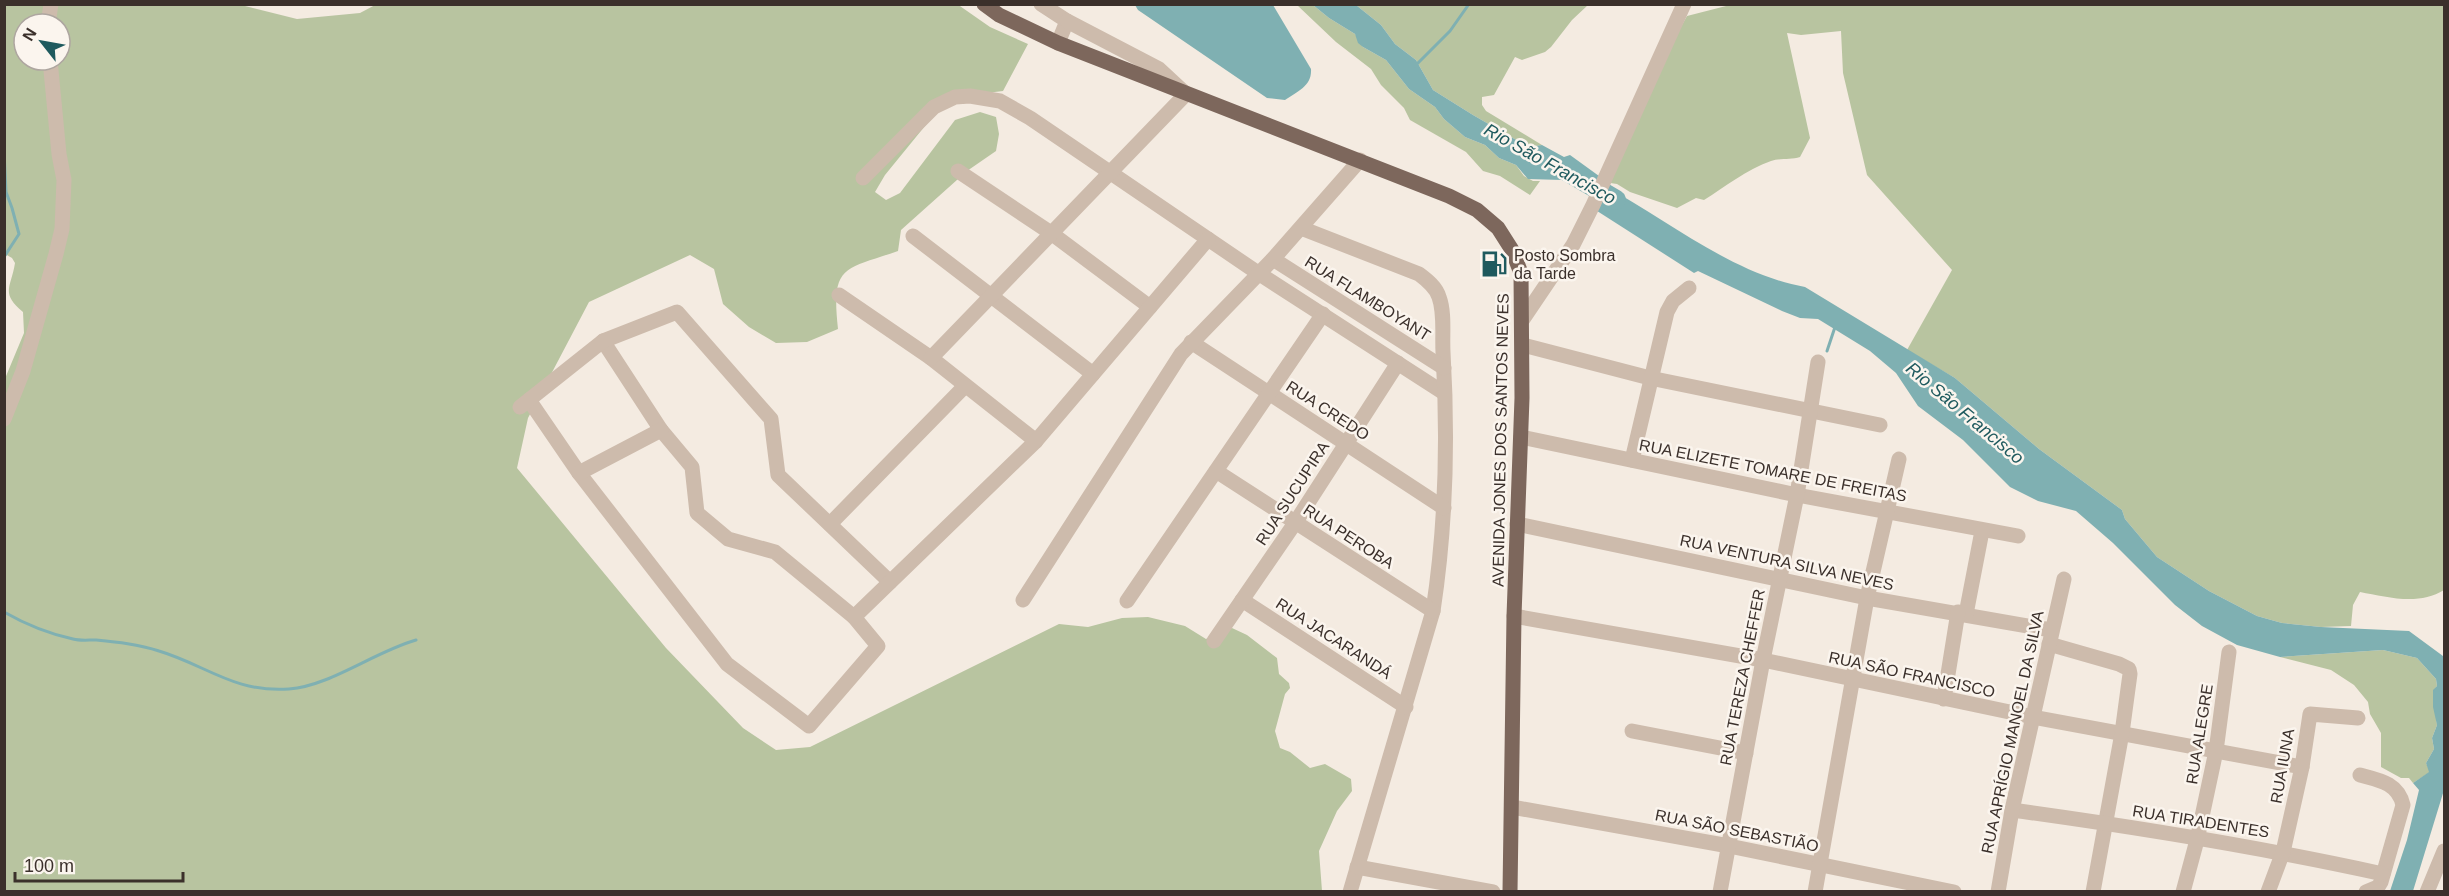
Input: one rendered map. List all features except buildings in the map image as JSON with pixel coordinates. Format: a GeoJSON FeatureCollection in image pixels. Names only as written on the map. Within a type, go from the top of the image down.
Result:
{"type":"FeatureCollection","features":[{"type":"Feature","properties":{"kind":"main road","name":"AVENIDA JONES DOS SANTOS NEVES"},"geometry":{"type":"LineString","coordinates":[[984,4],[999,15],[1058,43],[1360,160],[1468,205],[1498,228],[1512,250],[1521,273],[1523,345],[1514,616],[1510,891]]}},
{"type":"Feature","properties":{"kind":"street"},"geometry":{"type":"LineString","coordinates":[[931,358],[1186,94],[1160,69],[1066,21],[1041,4]]}},
{"type":"Feature","properties":{"kind":"street"},"geometry":{"type":"LineString","coordinates":[[1523,319],[1573,245],[1604,182],[1684,4]]}},
{"type":"Feature","properties":{"kind":"street"},"geometry":{"type":"LineString","coordinates":[[1058,43],[1066,21]]}},
{"type":"Feature","properties":{"kind":"street"},"geometry":{"type":"LineString","coordinates":[[4,419],[22,371],[57,254],[62,229],[63,180],[51,72]]}},
{"type":"Feature","properties":{"kind":"street"},"geometry":{"type":"LineString","coordinates":[[862,178],[934,107],[955,97],[970,96],[1000,101],[1030,118],[1258,273],[1444,393]]}},
{"type":"Feature","properties":{"kind":"street"},"geometry":{"type":"LineString","coordinates":[[1023,600],[1173,366],[1191,342],[1273,259],[1360,160]]}},
{"type":"Feature","properties":{"kind":"street"},"geometry":{"type":"LineString","coordinates":[[958,171],[1051,233],[1150,307]]}},
{"type":"Feature","properties":{"kind":"street"},"geometry":{"type":"LineString","coordinates":[[1301,228],[1419,274],[1428,281],[1440,299],[1444,368],[1444,508],[1441,560],[1433,611],[1350,891]]}},
{"type":"Feature","properties":{"kind":"street"},"geometry":{"type":"LineString","coordinates":[[913,236],[1093,374]]}},
{"type":"Feature","properties":{"kind":"street"},"geometry":{"type":"LineString","coordinates":[[854,617],[1036,441],[1208,239]]}},
{"type":"Feature","properties":{"kind":"street","name":"RUA FLAMBOYANT"},"geometry":{"type":"LineString","coordinates":[[1273,259],[1444,368]]}},
{"type":"Feature","properties":{"kind":"street"},"geometry":{"type":"LineString","coordinates":[[1632,460],[1650,378],[1670,306],[1689,288]]}},
{"type":"Feature","properties":{"kind":"street"},"geometry":{"type":"LineString","coordinates":[[839,295],[931,358],[1036,441]]}},
{"type":"Feature","properties":{"kind":"street"},"geometry":{"type":"LineString","coordinates":[[603,341],[661,430],[692,467],[697,513],[728,539],[775,552],[854,617],[878,646],[809,726],[727,664],[525,403],[603,341],[677,312],[771,418],[778,475],[890,582]]}},
{"type":"Feature","properties":{"kind":"street"},"geometry":{"type":"LineString","coordinates":[[1127,601],[1323,314]]}},
{"type":"Feature","properties":{"kind":"street","name":"RUA CREDO"},"geometry":{"type":"LineString","coordinates":[[1191,342],[1444,508]]}},
{"type":"Feature","properties":{"kind":"street"},"geometry":{"type":"LineString","coordinates":[[1523,345],[1650,378],[1880,425]]}},
{"type":"Feature","properties":{"kind":"street","name":"RUA TEREZA CHEFFER"},"geometry":{"type":"LineString","coordinates":[[1720,891],[1763,660],[1797,495],[1818,362]]}},
{"type":"Feature","properties":{"kind":"street","name":"RUA SUCUPIRA"},"geometry":{"type":"LineString","coordinates":[[1214,641],[1295,523],[1398,363]]}},
{"type":"Feature","properties":{"kind":"street"},"geometry":{"type":"LineString","coordinates":[[830,524],[965,386]]}},
{"type":"Feature","properties":{"kind":"street"},"geometry":{"type":"LineString","coordinates":[[579,473],[661,430]]}},
{"type":"Feature","properties":{"kind":"street","name":"RUA ELIZETE TOMARE DE FREITAS"},"geometry":{"type":"LineString","coordinates":[[1521,438],[1797,495],[2018,536]]}},
{"type":"Feature","properties":{"kind":"street"},"geometry":{"type":"LineString","coordinates":[[1815,891],[1867,598],[1899,459]]}},
{"type":"Feature","properties":{"kind":"street","name":"RUA PEROBA"},"geometry":{"type":"LineString","coordinates":[[1216,471],[1433,611]]}},
{"type":"Feature","properties":{"kind":"street","name":"RUA VENTURA SILVA NEVES"},"geometry":{"type":"LineString","coordinates":[[1517,524],[1867,598],[1962,613],[2050,637],[2129,669],[2122,733]]}},
{"type":"Feature","properties":{"kind":"street"},"geometry":{"type":"LineString","coordinates":[[1944,699],[1982,531]]}},
{"type":"Feature","properties":{"kind":"street","name":"RUA APRÍGIO MANOEL DA SILVA"},"geometry":{"type":"LineString","coordinates":[[1998,891],[2012,810],[2064,579]]}},
{"type":"Feature","properties":{"kind":"street","name":"RUA JACARANDÁ"},"geometry":{"type":"LineString","coordinates":[[1242,600],[1406,707]]}},
{"type":"Feature","properties":{"kind":"street","name":"RUA SÃO FRANCISCO"},"geometry":{"type":"LineString","coordinates":[[1514,616],[1763,660],[2032,717],[2302,767]]}},
{"type":"Feature","properties":{"kind":"street","name":"RUA ALEGRE"},"geometry":{"type":"LineString","coordinates":[[2184,891],[2216,751],[2229,652]]}},
{"type":"Feature","properties":{"kind":"street","name":"RUA IUNA"},"geometry":{"type":"LineString","coordinates":[[2268,891],[2272,875],[2283,852],[2302,767],[2309,716],[2312,713],[2358,718]]}},
{"type":"Feature","properties":{"kind":"street"},"geometry":{"type":"LineString","coordinates":[[1632,731],[1746,753]]}},
{"type":"Feature","properties":{"kind":"street"},"geometry":{"type":"LineString","coordinates":[[2093,891],[2122,733]]}},
{"type":"Feature","properties":{"kind":"street"},"geometry":{"type":"LineString","coordinates":[[2360,775],[2385,782],[2401,796],[2403,805],[2380,885],[2366,891]]}},
{"type":"Feature","properties":{"kind":"street","name":"RUA SÃO SEBASTIÃO"},"geometry":{"type":"LineString","coordinates":[[1512,807],[1729,846],[1912,887],[1954,891]]}},
{"type":"Feature","properties":{"kind":"street","name":"RUA TIRADENTES"},"geometry":{"type":"LineString","coordinates":[[2012,810],[2283,852],[2383,874]]}},
{"type":"Feature","properties":{"kind":"street"},"geometry":{"type":"LineString","coordinates":[[2427,891],[2445,850]]}},
{"type":"Feature","properties":{"kind":"street"},"geometry":{"type":"LineString","coordinates":[[1357,867],[1493,891]]}},
{"type":"Feature","properties":{"kind":"green space"},"geometry":{"type":"Polygon","coordinates":[[[377,4],[957,4],[990,27],[1028,44],[1003,91],[978,94],[938,110],[885,175],[875,192],[886,200],[900,193],[955,120],[980,112],[996,117],[999,134],[996,151],[967,171],[901,230],[898,251],[853,267],[839,281],[836,308],[838,329],[807,342],[776,343],[749,327],[723,304],[714,269],[690,255],[589,302],[528,418],[517,468],[666,648],[743,728],[776,750],[810,747],[1059,624],[1088,627],[1122,618],[1148,617],[1185,626],[1206,639],[1232,628],[1247,635],[1277,658],[1279,674],[1289,683],[1290,688],[1285,694],[1275,731],[1280,748],[1290,752],[1310,768],[1325,764],[1351,779],[1352,791],[1337,811],[1319,851],[1322,891],[5,892],[4,381],[24,333],[23,312],[9,295],[15,263],[5,254],[5,5],[241,5],[297,19],[360,13],[377,4]]]}},
{"type":"Feature","properties":{"kind":"green space"},"geometry":{"type":"Polygon","coordinates":[[[1297,5],[1313,5],[1355,34],[1363,47],[1386,60],[1409,89],[1435,107],[1444,119],[1465,137],[1485,145],[1499,158],[1516,165],[1524,176],[1533,181],[1540,181],[1530,195],[1500,176],[1483,171],[1466,152],[1410,120],[1404,108],[1381,85],[1371,69],[1336,42],[1297,5]]]}},
{"type":"Feature","properties":{"kind":"green space"},"geometry":{"type":"Polygon","coordinates":[[[1356,5],[1588,5],[1545,52],[1522,60],[1515,57],[1494,95],[1482,97],[1482,105],[1486,111],[1542,145],[1536,146],[1518,141],[1433,90],[1416,60],[1395,44],[1381,25],[1356,5]]]}},
{"type":"Feature","properties":{"kind":"green space"},"geometry":{"type":"Polygon","coordinates":[[[1730,5],[2444,5],[2444,590],[2424,598],[2414,599],[2392,598],[2360,592],[2353,605],[2351,626],[2321,627],[2282,623],[2257,616],[2209,591],[2157,557],[2125,519],[2122,510],[2039,449],[1955,378],[1907,350],[1952,270],[1867,175],[1843,73],[1841,31],[1801,35],[1787,33],[1810,138],[1800,157],[1762,164],[1704,200],[1696,198],[1677,208],[1630,192],[1617,184],[1604,182],[1661,62],[1687,16],[1730,5]]]}},
{"type":"Feature","properties":{"kind":"green space"},"geometry":{"type":"Polygon","coordinates":[[[2383,650],[2417,658],[2436,679],[2437,686],[2433,691],[2437,725],[2432,738],[2434,749],[2426,763],[2430,772],[2413,783],[2409,778],[2401,778],[2381,767],[2381,733],[2370,714],[2368,702],[2354,685],[2331,670],[2280,657],[2383,650]]]}},
{"type":"Feature","properties":{"kind":"water"},"geometry":{"type":"Polygon","coordinates":[[[1135,5],[1273,5],[1311,69],[1309,80],[1303,88],[1285,100],[1267,98],[1138,10],[1135,5]]]}},
{"type":"Feature","properties":{"kind":"water"},"geometry":{"type":"Polygon","coordinates":[[[1313,5],[1356,5],[1381,25],[1395,44],[1416,60],[1433,90],[1518,141],[1535,146],[1542,145],[1564,157],[1570,155],[1599,176],[1596,181],[1528,179],[1516,165],[1499,158],[1485,145],[1465,137],[1444,119],[1435,107],[1409,89],[1386,60],[1363,47],[1358,43],[1355,34],[1313,5]]]}},
{"type":"Feature","properties":{"kind":"water"},"geometry":{"type":"Polygon","coordinates":[[[1603,185],[1726,258],[1778,280],[1805,287],[1955,378],[2039,449],[2122,510],[2125,519],[2157,557],[2209,591],[2257,616],[2282,623],[2409,631],[2443,656],[2444,790],[2413,891],[2390,891],[2407,840],[2419,790],[2413,783],[2429,772],[2426,763],[2434,749],[2432,738],[2437,725],[2433,707],[2433,690],[2437,686],[2436,679],[2417,658],[2383,650],[2280,657],[2237,645],[2202,626],[2175,605],[2113,543],[2076,511],[2038,501],[2010,487],[1963,440],[1918,406],[1896,373],[1870,351],[1818,319],[1800,318],[1698,271],[1694,273],[1594,209],[1603,185]]]}},
{"type":"Feature","properties":{"kind":"waterway"},"geometry":{"type":"LineString","coordinates":[[1415,66],[1450,31],[1469,4]]}},
{"type":"Feature","properties":{"kind":"waterway"},"geometry":{"type":"LineString","coordinates":[[4,151],[6,192],[19,234],[4,257]]}},
{"type":"Feature","properties":{"kind":"waterway","name":"Rio São Francisco"},"geometry":{"type":"LineString","coordinates":[[1563,169],[1616,200]]}},
{"type":"Feature","properties":{"kind":"waterway"},"geometry":{"type":"LineString","coordinates":[[1827,351],[1835,327]]}},
{"type":"Feature","properties":{"kind":"waterway"},"geometry":{"type":"LineString","coordinates":[[4,612],[55,634],[76,640],[95,640],[151,649],[176,657],[221,677],[252,687],[270,689],[305,687],[320,682],[384,652],[416,640]]}},
{"type":"Feature","properties":{"kind":"place","name":"Posto Sombra da Tarde"},"geometry":{"type":"Point","coordinates":[1494,264]}}]}
